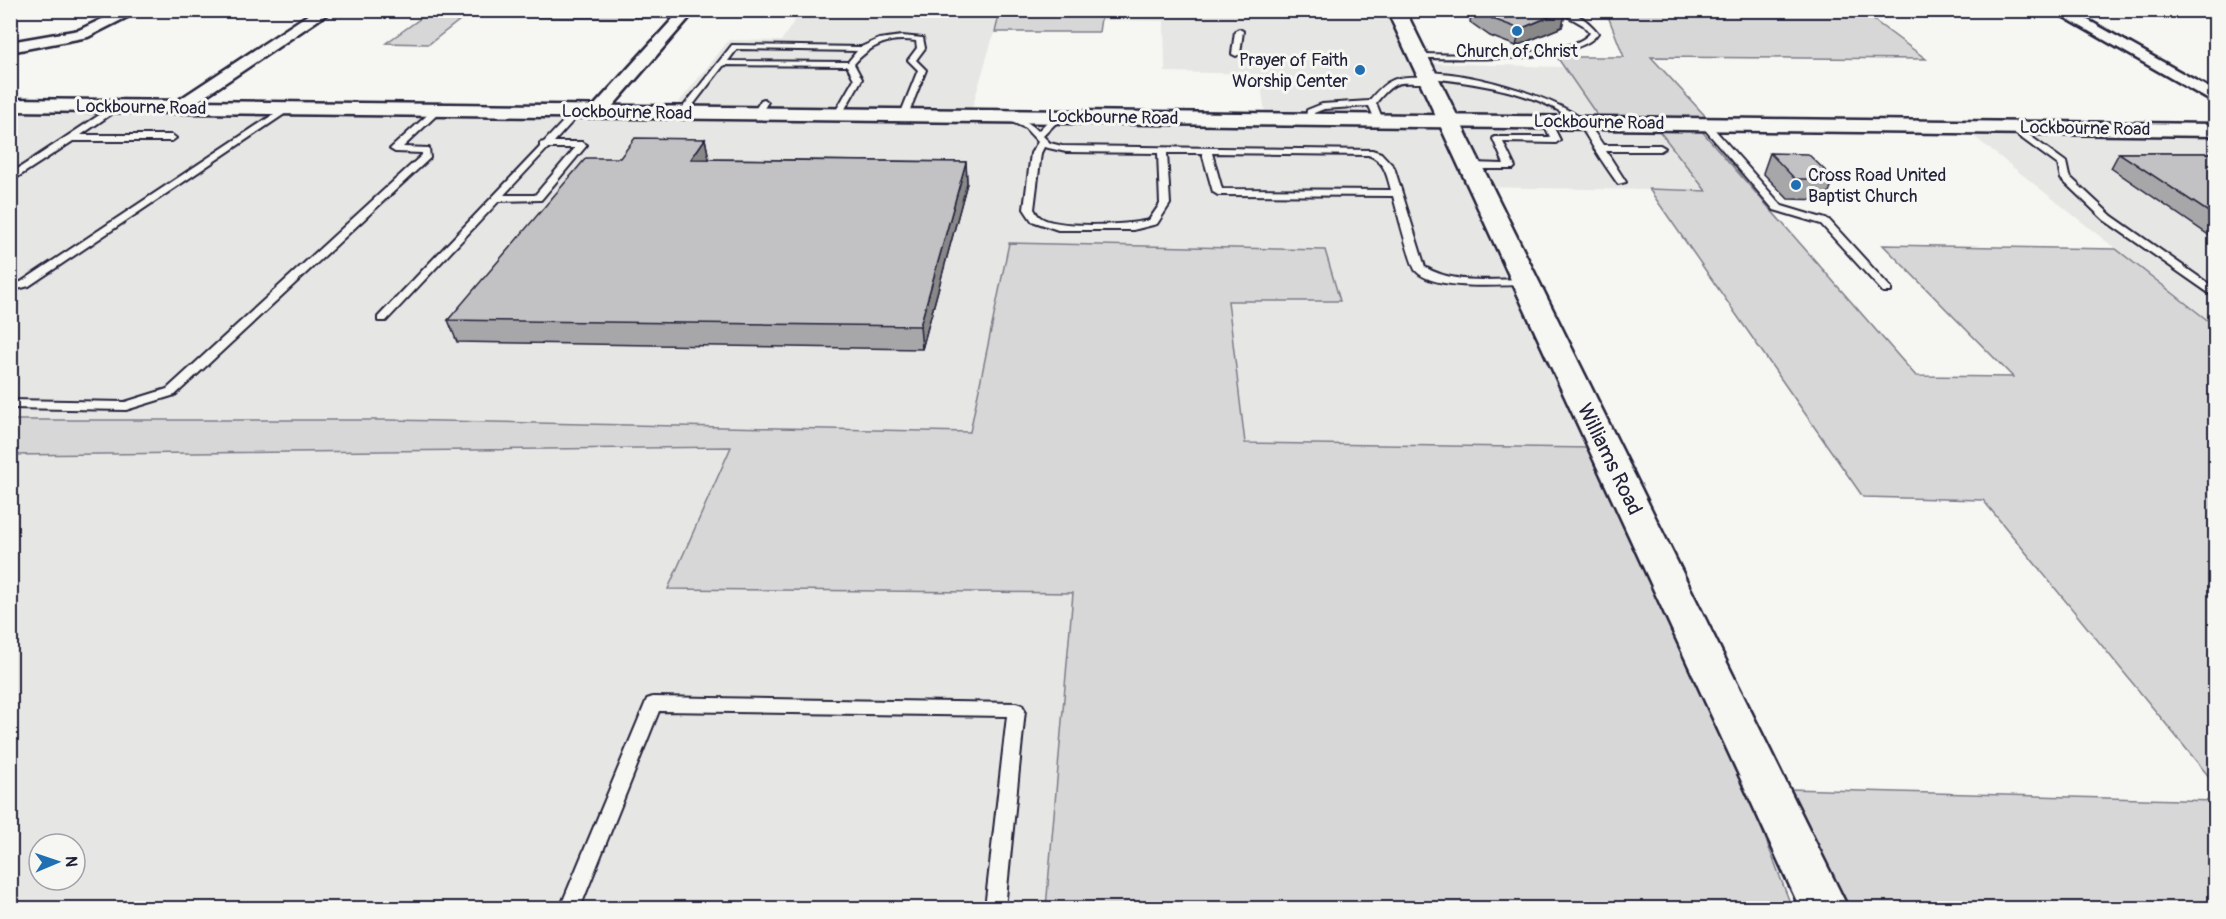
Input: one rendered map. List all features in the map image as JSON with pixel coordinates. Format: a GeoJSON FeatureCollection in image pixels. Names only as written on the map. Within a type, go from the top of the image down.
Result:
{"type":"FeatureCollection","features":[{"type":"Feature","properties":{"kind":"street"},"geometry":{"type":"LineString","coordinates":[[10,47],[83,34],[134,10]]}},
{"type":"Feature","properties":{"kind":"street"},"geometry":{"type":"LineString","coordinates":[[177,107],[326,10]]}},
{"type":"Feature","properties":{"kind":"street"},"geometry":{"type":"LineString","coordinates":[[588,111],[689,10]]}},
{"type":"Feature","properties":{"kind":"street","name":"Williams Road"},"geometry":{"type":"LineString","coordinates":[[1396,10],[1824,909]]}},
{"type":"Feature","properties":{"kind":"street"},"geometry":{"type":"LineString","coordinates":[[2059,10],[2216,99]]}},
{"type":"Feature","properties":{"kind":"street","name":"Lockbourne Road"},"geometry":{"type":"LineString","coordinates":[[10,105],[683,112],[760,108],[838,114],[1006,116],[1375,112],[1448,121],[2216,130]]}},
{"type":"Feature","properties":{"kind":"lane"},"geometry":{"type":"LineString","coordinates":[[1417,56],[1527,54],[1571,46],[1591,38],[1594,33],[1586,23],[1560,10]]}},
{"type":"Feature","properties":{"kind":"lane"},"geometry":{"type":"LineString","coordinates":[[1236,54],[1239,31]]}},
{"type":"Feature","properties":{"kind":"lane"},"geometry":{"type":"LineString","coordinates":[[722,63],[849,64],[872,43],[908,38],[920,40],[921,48],[912,60],[922,70],[904,115]]}},
{"type":"Feature","properties":{"kind":"lane"},"geometry":{"type":"LineString","coordinates":[[683,112],[735,47],[864,49]]}},
{"type":"Feature","properties":{"kind":"lane"},"geometry":{"type":"LineString","coordinates":[[838,114],[858,79],[849,64]]}},
{"type":"Feature","properties":{"kind":"lane"},"geometry":{"type":"LineString","coordinates":[[1375,112],[1392,80],[1427,77],[1466,79],[1556,105],[1581,122],[1622,182]]}},
{"type":"Feature","properties":{"kind":"lane"},"geometry":{"type":"LineString","coordinates":[[10,179],[119,106]]}},
{"type":"Feature","properties":{"kind":"lane"},"geometry":{"type":"LineString","coordinates":[[10,288],[25,284],[286,109]]}},
{"type":"Feature","properties":{"kind":"lane"},"geometry":{"type":"LineString","coordinates":[[10,404],[126,406],[171,392],[427,156],[426,150],[394,149],[438,110]]}},
{"type":"Feature","properties":{"kind":"lane"},"geometry":{"type":"LineString","coordinates":[[382,319],[543,145],[588,111]]}},
{"type":"Feature","properties":{"kind":"lane"},"geometry":{"type":"LineString","coordinates":[[1006,116],[1028,126],[1040,140],[1066,149],[1369,152],[1378,155],[1389,167],[1420,270],[1441,280],[1525,282]]}},
{"type":"Feature","properties":{"kind":"lane"},"geometry":{"type":"LineString","coordinates":[[1058,116],[1040,140],[1036,153],[1029,208],[1036,219],[1058,227],[1133,227],[1153,222],[1165,204],[1162,150]]}},
{"type":"Feature","properties":{"kind":"lane"},"geometry":{"type":"LineString","coordinates":[[1470,166],[1510,167],[1497,139],[1556,140],[1546,122]]}},
{"type":"Feature","properties":{"kind":"lane"},"geometry":{"type":"LineString","coordinates":[[1705,124],[1778,208],[1825,222],[1887,290]]}},
{"type":"Feature","properties":{"kind":"lane"},"geometry":{"type":"LineString","coordinates":[[2012,127],[2063,164],[2064,177],[2108,218],[2198,286],[2216,295]]}},
{"type":"Feature","properties":{"kind":"lane"},"geometry":{"type":"LineString","coordinates":[[71,138],[172,138]]}},
{"type":"Feature","properties":{"kind":"lane"},"geometry":{"type":"LineString","coordinates":[[494,198],[538,198],[582,145],[543,145]]}},
{"type":"Feature","properties":{"kind":"lane"},"geometry":{"type":"LineString","coordinates":[[1598,148],[1660,148]]}},
{"type":"Feature","properties":{"kind":"lane"},"geometry":{"type":"LineString","coordinates":[[1206,150],[1218,192],[1397,193]]}},
{"type":"Feature","properties":{"kind":"lane"},"geometry":{"type":"LineString","coordinates":[[570,909],[653,704],[1016,710],[995,909]]}},
{"type":"Feature","properties":{"kind":"shaded area"},"geometry":{"type":"Polygon","coordinates":[[[801,10],[1102,11],[1099,32],[995,32],[999,16],[799,14],[801,10]]]}},
{"type":"Feature","properties":{"kind":"shaded area"},"geometry":{"type":"Polygon","coordinates":[[[1860,10],[1926,59],[1651,57],[1709,120],[1599,118],[1557,57],[1624,57],[1606,11],[1860,10]]]}},
{"type":"Feature","properties":{"kind":"shaded area"},"geometry":{"type":"Polygon","coordinates":[[[431,11],[682,11],[675,18],[464,17],[429,44],[386,43],[431,11]]]}},
{"type":"Feature","properties":{"kind":"shaded area"},"geometry":{"type":"Polygon","coordinates":[[[1102,11],[1399,11],[1425,63],[1564,67],[1599,118],[1650,119],[1707,191],[1476,187],[1593,448],[1245,443],[1228,301],[1339,301],[1325,250],[1009,243],[970,433],[391,420],[11,420],[11,104],[671,112],[729,40],[781,41],[799,14],[999,16],[970,115],[1266,118],[1259,74],[1165,72],[1164,21],[1101,20],[1102,11]]]}},
{"type":"Feature","properties":{"kind":"shaded area"},"geometry":{"type":"Polygon","coordinates":[[[1657,128],[1700,129],[1916,376],[2013,377],[1883,245],[2116,249],[2215,326],[2215,784],[1983,500],[1863,497],[1649,189],[1706,191],[1657,128]]]}},
{"type":"Feature","properties":{"kind":"shaded area"},"geometry":{"type":"Polygon","coordinates":[[[1966,130],[2215,134],[2215,326],[2116,249],[1966,130]]]}},
{"type":"Feature","properties":{"kind":"shaded area"},"geometry":{"type":"Polygon","coordinates":[[[1009,243],[1325,250],[1340,301],[1228,301],[1245,443],[1593,448],[1746,788],[1792,908],[1046,908],[1073,593],[668,589],[731,447],[11,455],[10,420],[391,420],[970,432],[1009,243]]]}},
{"type":"Feature","properties":{"kind":"shaded area"},"geometry":{"type":"Polygon","coordinates":[[[732,447],[669,589],[1073,593],[1046,908],[11,908],[10,455],[732,447]]]}},
{"type":"Feature","properties":{"kind":"shaded area"},"geometry":{"type":"Polygon","coordinates":[[[1789,789],[2215,801],[2215,908],[1850,908],[1789,789]]]}},
{"type":"Feature","properties":{"kind":"building"},"geometry":{"type":"Polygon","coordinates":[[[1481,10],[1565,10],[1520,29],[1493,19],[1481,10]]]}},
{"type":"Feature","properties":{"kind":"building"},"geometry":{"type":"Polygon","coordinates":[[[635,138],[705,139],[691,159],[966,162],[920,326],[448,320],[586,158],[620,158],[635,138]]]}},
{"type":"Feature","properties":{"kind":"building"},"geometry":{"type":"Polygon","coordinates":[[[1770,153],[1808,154],[1834,179],[1795,179],[1770,153]]]}},
{"type":"Feature","properties":{"kind":"building"},"geometry":{"type":"Polygon","coordinates":[[[2119,153],[2216,153],[2216,217],[2119,153]]]}},
{"type":"Feature","properties":{"kind":"place","name":"Church of Christ"},"geometry":{"type":"Point","coordinates":[1517,31]}},
{"type":"Feature","properties":{"kind":"place","name":"Prayer of Faith Worship Center"},"geometry":{"type":"Point","coordinates":[1360,70]}},
{"type":"Feature","properties":{"kind":"place","name":"Cross Road United Baptist Church"},"geometry":{"type":"Point","coordinates":[1796,185]}}]}
